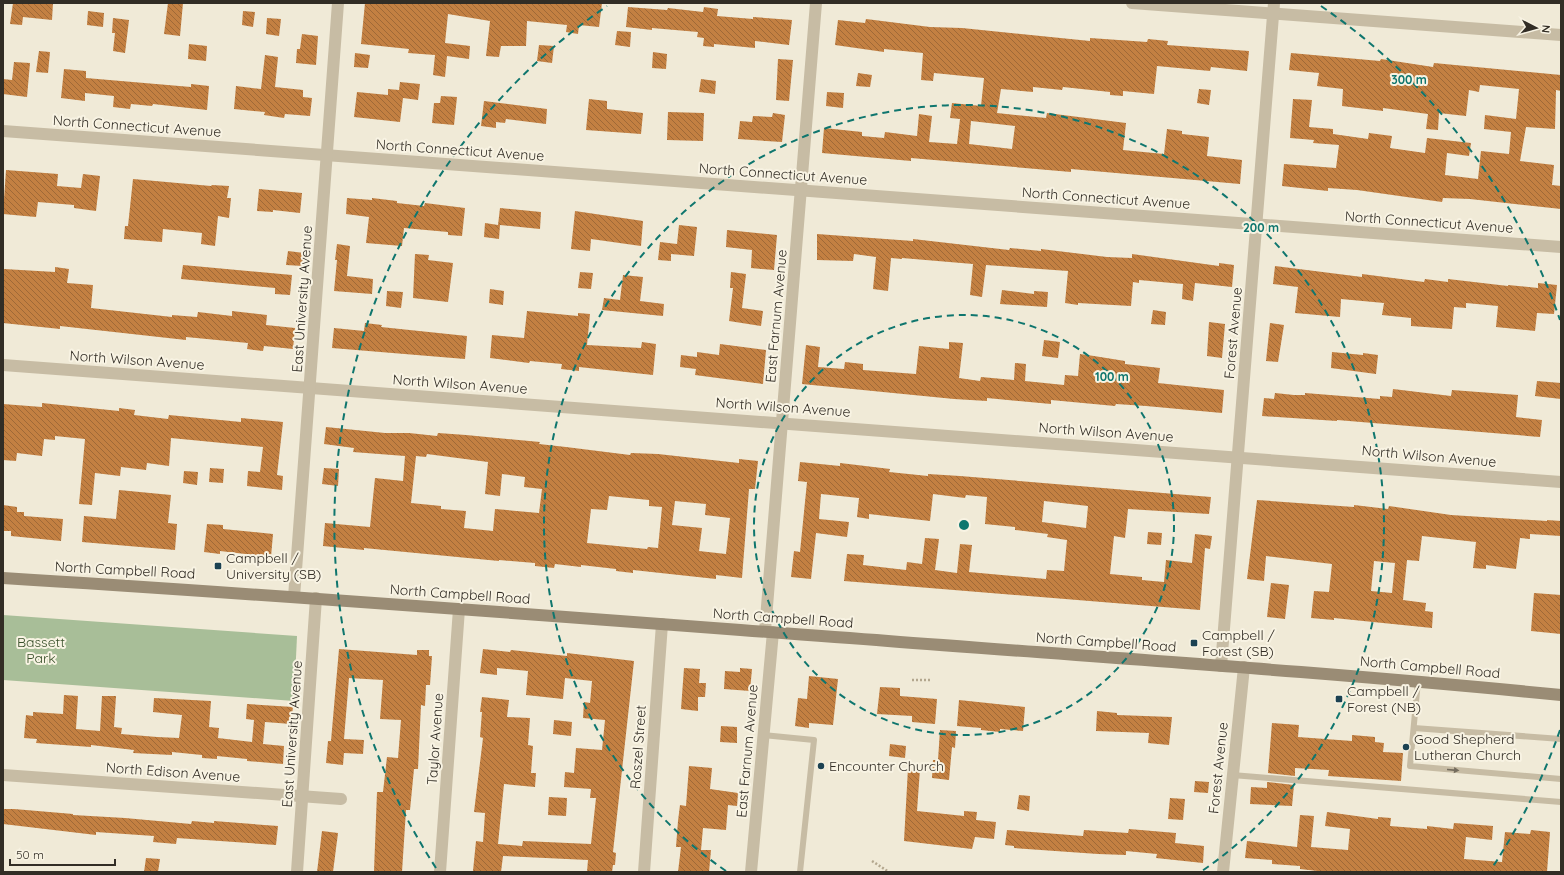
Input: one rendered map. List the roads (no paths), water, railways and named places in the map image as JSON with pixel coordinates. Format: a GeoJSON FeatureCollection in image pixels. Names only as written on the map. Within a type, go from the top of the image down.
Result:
{"type":"FeatureCollection","features":[{"type":"Feature","properties":{"kind":"street","name":"East University Avenue"},"geometry":{"type":"LineString","coordinates":[[294,597],[338,3]]}},
{"type":"Feature","properties":{"kind":"street","name":"East Farnum Avenue"},"geometry":{"type":"LineString","coordinates":[[751,872],[763,735],[782,422],[816,3]]}},
{"type":"Feature","properties":{"kind":"street"},"geometry":{"type":"LineString","coordinates":[[1132,3],[1274,8],[1561,35]]}},
{"type":"Feature","properties":{"kind":"street","name":"Forest Avenue"},"geometry":{"type":"LineString","coordinates":[[1222,666],[1274,8]]}},
{"type":"Feature","properties":{"kind":"street","name":"North Connecticut Avenue"},"geometry":{"type":"LineString","coordinates":[[3,131],[1561,247]]}},
{"type":"Feature","properties":{"kind":"street","name":"North Wilson Avenue"},"geometry":{"type":"LineString","coordinates":[[3,365],[1238,456],[1561,482]]}},
{"type":"Feature","properties":{"kind":"street","name":"North Campbell Road"},"geometry":{"type":"LineString","coordinates":[[3,578],[316,598],[1244,667],[1418,681],[1561,695]]}},
{"type":"Feature","properties":{"kind":"street","name":"East University Avenue"},"geometry":{"type":"LineString","coordinates":[[297,872],[316,598]]}},
{"type":"Feature","properties":{"kind":"street","name":"Taylor Avenue"},"geometry":{"type":"LineString","coordinates":[[440,872],[459,609]]}},
{"type":"Feature","properties":{"kind":"street","name":"Roszel Street"},"geometry":{"type":"LineString","coordinates":[[644,872],[662,624]]}},
{"type":"Feature","properties":{"kind":"street","name":"Forest Avenue"},"geometry":{"type":"LineString","coordinates":[[1223,872],[1244,667]]}},
{"type":"Feature","properties":{"kind":"street","name":"North Edison Avenue"},"geometry":{"type":"LineString","coordinates":[[3,774],[341,799]]}},
{"type":"Feature","properties":{"kind":"lane"},"geometry":{"type":"LineString","coordinates":[[1418,681],[1410,766],[1561,779]]}},
{"type":"Feature","properties":{"kind":"lane"},"geometry":{"type":"LineString","coordinates":[[1414,728],[1561,739]]}},
{"type":"Feature","properties":{"kind":"lane"},"geometry":{"type":"LineString","coordinates":[[763,735],[814,740],[800,872]]}},
{"type":"Feature","properties":{"kind":"lane"},"geometry":{"type":"LineString","coordinates":[[1232,775],[1561,802]]}},
{"type":"Feature","properties":{"kind":"place","name":"Campbell / University (SB)"},"geometry":{"type":"Point","coordinates":[218,566]}},
{"type":"Feature","properties":{"kind":"place","name":"Campbell / Forest (SB)"},"geometry":{"type":"Point","coordinates":[1194,643]}},
{"type":"Feature","properties":{"kind":"place","name":"Campbell / Forest (NB)"},"geometry":{"type":"Point","coordinates":[1339,699]}},
{"type":"Feature","properties":{"kind":"place","name":"Good Shepherd Lutheran Church"},"geometry":{"type":"Point","coordinates":[1406,747]}},
{"type":"Feature","properties":{"kind":"place","name":"Encounter Church"},"geometry":{"type":"Point","coordinates":[821,766]}},
{"type":"Feature","properties":{"kind":"park label","name":"Bassett Park"},"geometry":{"type":"Point","coordinates":[41,650]}}]}
